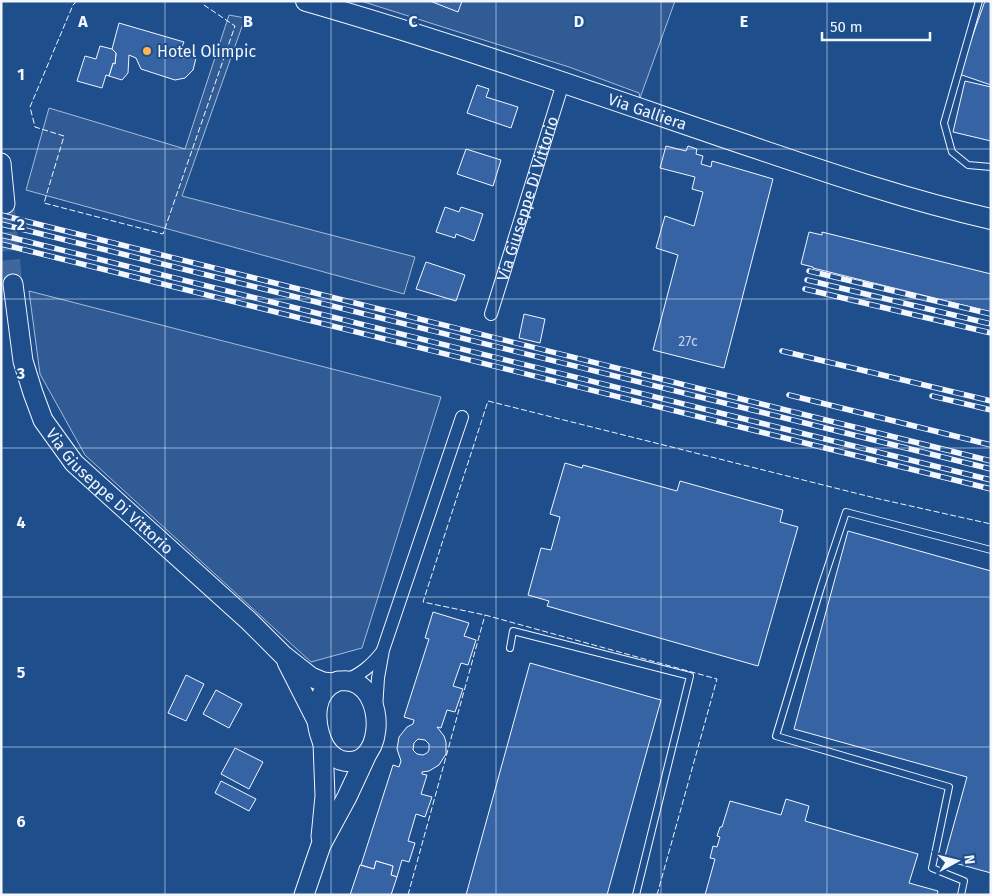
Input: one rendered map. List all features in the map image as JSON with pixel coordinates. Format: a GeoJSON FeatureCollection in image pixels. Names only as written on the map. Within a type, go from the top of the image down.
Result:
{"type":"FeatureCollection","features":[{"type":"Feature","properties":{"kind":"main road","name":"Via Galliera"},"geometry":{"type":"LineString","coordinates":[[306,1],[375,21],[847,179],[915,199],[991,218]]}},
{"type":"Feature","properties":{"kind":"street","name":"Via Giuseppe Di Vittorio"},"geometry":{"type":"LineString","coordinates":[[491,314],[563,83]]}},
{"type":"Feature","properties":{"kind":"street"},"geometry":{"type":"LineString","coordinates":[[1,163],[5,204]]}},
{"type":"Feature","properties":{"kind":"street","name":"Via Giuseppe Di Vittorio"},"geometry":{"type":"LineString","coordinates":[[13,284],[23,361],[32,393],[43,420],[74,463],[250,622],[283,655],[311,677],[323,682],[354,682],[363,687],[376,711]]}},
{"type":"Feature","properties":{"kind":"street","name":"Via Giuseppe Di Vittorio"},"geometry":{"type":"LineString","coordinates":[[304,895],[321,845],[374,742],[377,720],[378,678],[383,650],[462,417]]}},
{"type":"Feature","properties":{"kind":"street","name":"Via Giuseppe Di Vittorio"},"geometry":{"type":"LineString","coordinates":[[317,722],[320,698],[325,689],[357,676],[375,661],[383,650]]}},
{"type":"Feature","properties":{"kind":"street","name":"Via Giuseppe Di Vittorio"},"geometry":{"type":"LineString","coordinates":[[283,655],[317,722],[323,743],[325,796],[321,845]]}},
{"type":"Feature","properties":{"kind":"street"},"geometry":{"type":"LineString","coordinates":[[323,743],[329,752],[345,761],[358,760],[367,754]]}},
{"type":"Feature","properties":{"kind":"lane"},"geometry":{"type":"LineString","coordinates":[[979,1],[944,123],[952,152],[968,165],[991,167]]}},
{"type":"Feature","properties":{"kind":"lane"},"geometry":{"type":"LineString","coordinates":[[961,895],[964,881],[932,868],[949,787],[776,736],[846,512],[991,550]]}},
{"type":"Feature","properties":{"kind":"lane"},"geometry":{"type":"LineString","coordinates":[[510,648],[513,631],[690,676],[636,895]]}},
{"type":"Feature","properties":{"kind":"shaded area"},"geometry":{"type":"Polygon","coordinates":[[[361,1],[675,1],[640,98],[639,93],[569,67],[361,1]]]}},
{"type":"Feature","properties":{"kind":"shaded area"},"geometry":{"type":"Polygon","coordinates":[[[229,15],[245,18],[182,196],[415,257],[404,294],[26,190],[49,108],[185,149],[229,15]]]}},
{"type":"Feature","properties":{"kind":"shaded area"},"geometry":{"type":"Polygon","coordinates":[[[29,291],[441,397],[362,648],[311,662],[85,455],[40,374],[29,291]]]}},
{"type":"Feature","properties":{"kind":"building"},"geometry":{"type":"Polygon","coordinates":[[[430,1],[462,1],[458,12],[430,1]]]}},
{"type":"Feature","properties":{"kind":"building"},"geometry":{"type":"Polygon","coordinates":[[[985,1],[991,1],[991,85],[959,74],[985,1]]]}},
{"type":"Feature","properties":{"kind":"building","name":"Hotel Olimpic"},"geometry":{"type":"Polygon","coordinates":[[[119,23],[184,42],[179,55],[183,58],[191,56],[196,58],[193,70],[185,78],[175,80],[141,69],[136,58],[129,55],[128,73],[122,80],[109,76],[113,63],[115,64],[116,53],[112,49],[119,23]]]}},
{"type":"Feature","properties":{"kind":"building"},"geometry":{"type":"Polygon","coordinates":[[[100,46],[112,49],[116,53],[115,64],[113,63],[109,76],[106,75],[102,88],[77,81],[85,56],[96,59],[100,46]]]}},
{"type":"Feature","properties":{"kind":"building"},"geometry":{"type":"Polygon","coordinates":[[[965,81],[991,87],[991,141],[953,132],[965,81]]]}},
{"type":"Feature","properties":{"kind":"building"},"geometry":{"type":"Polygon","coordinates":[[[477,85],[489,89],[486,97],[518,107],[511,128],[467,113],[477,85]]]}},
{"type":"Feature","properties":{"kind":"building"},"geometry":{"type":"Polygon","coordinates":[[[666,146],[686,151],[688,146],[697,149],[696,154],[703,156],[701,164],[711,167],[712,161],[773,179],[724,368],[653,350],[678,255],[656,248],[665,216],[694,226],[703,192],[692,189],[695,177],[660,168],[666,146]]]}},
{"type":"Feature","properties":{"kind":"building"},"geometry":{"type":"Polygon","coordinates":[[[466,149],[501,160],[493,186],[457,174],[466,149]]]}},
{"type":"Feature","properties":{"kind":"building"},"geometry":{"type":"Polygon","coordinates":[[[445,207],[459,212],[461,207],[483,214],[474,241],[456,234],[455,238],[436,232],[445,207]]]}},
{"type":"Feature","properties":{"kind":"building"},"geometry":{"type":"Polygon","coordinates":[[[809,232],[822,235],[822,232],[991,274],[991,312],[801,264],[809,232]]]}},
{"type":"Feature","properties":{"kind":"building"},"geometry":{"type":"Polygon","coordinates":[[[426,262],[465,275],[456,301],[416,289],[426,262]]]}},
{"type":"Feature","properties":{"kind":"building"},"geometry":{"type":"Polygon","coordinates":[[[524,314],[545,319],[540,343],[519,338],[524,314]]]}},
{"type":"Feature","properties":{"kind":"building"},"geometry":{"type":"Polygon","coordinates":[[[565,463],[582,468],[583,465],[677,491],[680,481],[783,510],[780,522],[798,527],[758,666],[547,606],[549,601],[528,595],[541,548],[551,550],[560,517],[550,514],[565,463]]]}},
{"type":"Feature","properties":{"kind":"building"},"geometry":{"type":"Polygon","coordinates":[[[848,531],[991,571],[991,873],[944,860],[967,777],[794,729],[848,531]]]}},
{"type":"Feature","properties":{"kind":"building"},"geometry":{"type":"Polygon","coordinates":[[[433,612],[469,623],[464,636],[476,640],[468,665],[461,663],[453,686],[463,689],[455,712],[447,710],[441,728],[437,727],[446,742],[446,754],[439,765],[429,771],[422,772],[422,774],[427,775],[421,794],[432,797],[425,817],[416,814],[408,841],[415,843],[409,862],[402,860],[397,877],[391,875],[393,866],[376,861],[374,869],[361,865],[393,765],[399,767],[401,761],[397,749],[399,737],[407,727],[413,724],[414,720],[404,717],[429,639],[425,638],[433,612]],[[418,739],[414,743],[413,750],[417,754],[423,755],[429,750],[429,744],[425,740],[418,739]]]}},
{"type":"Feature","properties":{"kind":"building"},"geometry":{"type":"Polygon","coordinates":[[[530,663],[661,700],[607,895],[466,895],[530,663]]]}},
{"type":"Feature","properties":{"kind":"building"},"geometry":{"type":"Polygon","coordinates":[[[186,675],[204,684],[186,721],[168,713],[186,675]]]}},
{"type":"Feature","properties":{"kind":"building"},"geometry":{"type":"Polygon","coordinates":[[[216,690],[242,704],[229,728],[203,714],[216,690]]]}},
{"type":"Feature","properties":{"kind":"building"},"geometry":{"type":"Polygon","coordinates":[[[235,748],[263,762],[249,789],[221,774],[235,748]]]}},
{"type":"Feature","properties":{"kind":"building"},"geometry":{"type":"Polygon","coordinates":[[[221,781],[256,799],[249,811],[215,793],[221,781]]]}},
{"type":"Feature","properties":{"kind":"building"},"geometry":{"type":"Polygon","coordinates":[[[786,799],[809,806],[805,821],[918,854],[909,883],[938,891],[937,895],[705,895],[715,859],[710,858],[713,846],[717,847],[720,837],[717,836],[720,827],[722,827],[730,801],[781,815],[786,799]]]}},
{"type":"Feature","properties":{"kind":"building"},"geometry":{"type":"Polygon","coordinates":[[[376,861],[393,866],[391,875],[397,877],[391,895],[350,895],[360,865],[374,869],[376,861]]]}},
{"type":"Feature","properties":{"kind":"tunnel"},"geometry":{"type":"LineString","coordinates":[[5,204],[13,284]]}},
{"type":"Feature","properties":{"kind":"railway"},"geometry":{"type":"LineString","coordinates":[[1,215],[991,461]]}},
{"type":"Feature","properties":{"kind":"railway"},"geometry":{"type":"LineString","coordinates":[[1,224],[991,469]]}},
{"type":"Feature","properties":{"kind":"railway"},"geometry":{"type":"LineString","coordinates":[[1,235],[991,480]]}},
{"type":"Feature","properties":{"kind":"railway"},"geometry":{"type":"LineString","coordinates":[[1,244],[991,489]]}},
{"type":"Feature","properties":{"kind":"railway"},"geometry":{"type":"LineString","coordinates":[[809,271],[991,314]]}},
{"type":"Feature","properties":{"kind":"railway"},"geometry":{"type":"LineString","coordinates":[[807,280],[991,324]]}},
{"type":"Feature","properties":{"kind":"railway"},"geometry":{"type":"LineString","coordinates":[[805,289],[991,333]]}},
{"type":"Feature","properties":{"kind":"railway"},"geometry":{"type":"LineString","coordinates":[[782,351],[991,401]]}},
{"type":"Feature","properties":{"kind":"railway"},"geometry":{"type":"LineString","coordinates":[[789,395],[991,445]]}},
{"type":"Feature","properties":{"kind":"railway"},"geometry":{"type":"LineString","coordinates":[[932,396],[991,410]]}},
{"type":"Feature","properties":{"kind":"fence"},"geometry":{"type":"LineString","coordinates":[[77,1],[73,5],[30,107],[35,127],[64,136],[44,203],[163,234],[235,26],[204,5],[204,1]]}},
{"type":"Feature","properties":{"kind":"fence"},"geometry":{"type":"LineString","coordinates":[[657,895],[717,679],[485,615],[423,602],[488,401],[875,498],[991,524]]}},
{"type":"Feature","properties":{"kind":"fence"},"geometry":{"type":"LineString","coordinates":[[408,895],[485,615]]}},
{"type":"Feature","properties":{"kind":"place","name":"Hotel Olimpic"},"geometry":{"type":"Point","coordinates":[147,51]}}]}
